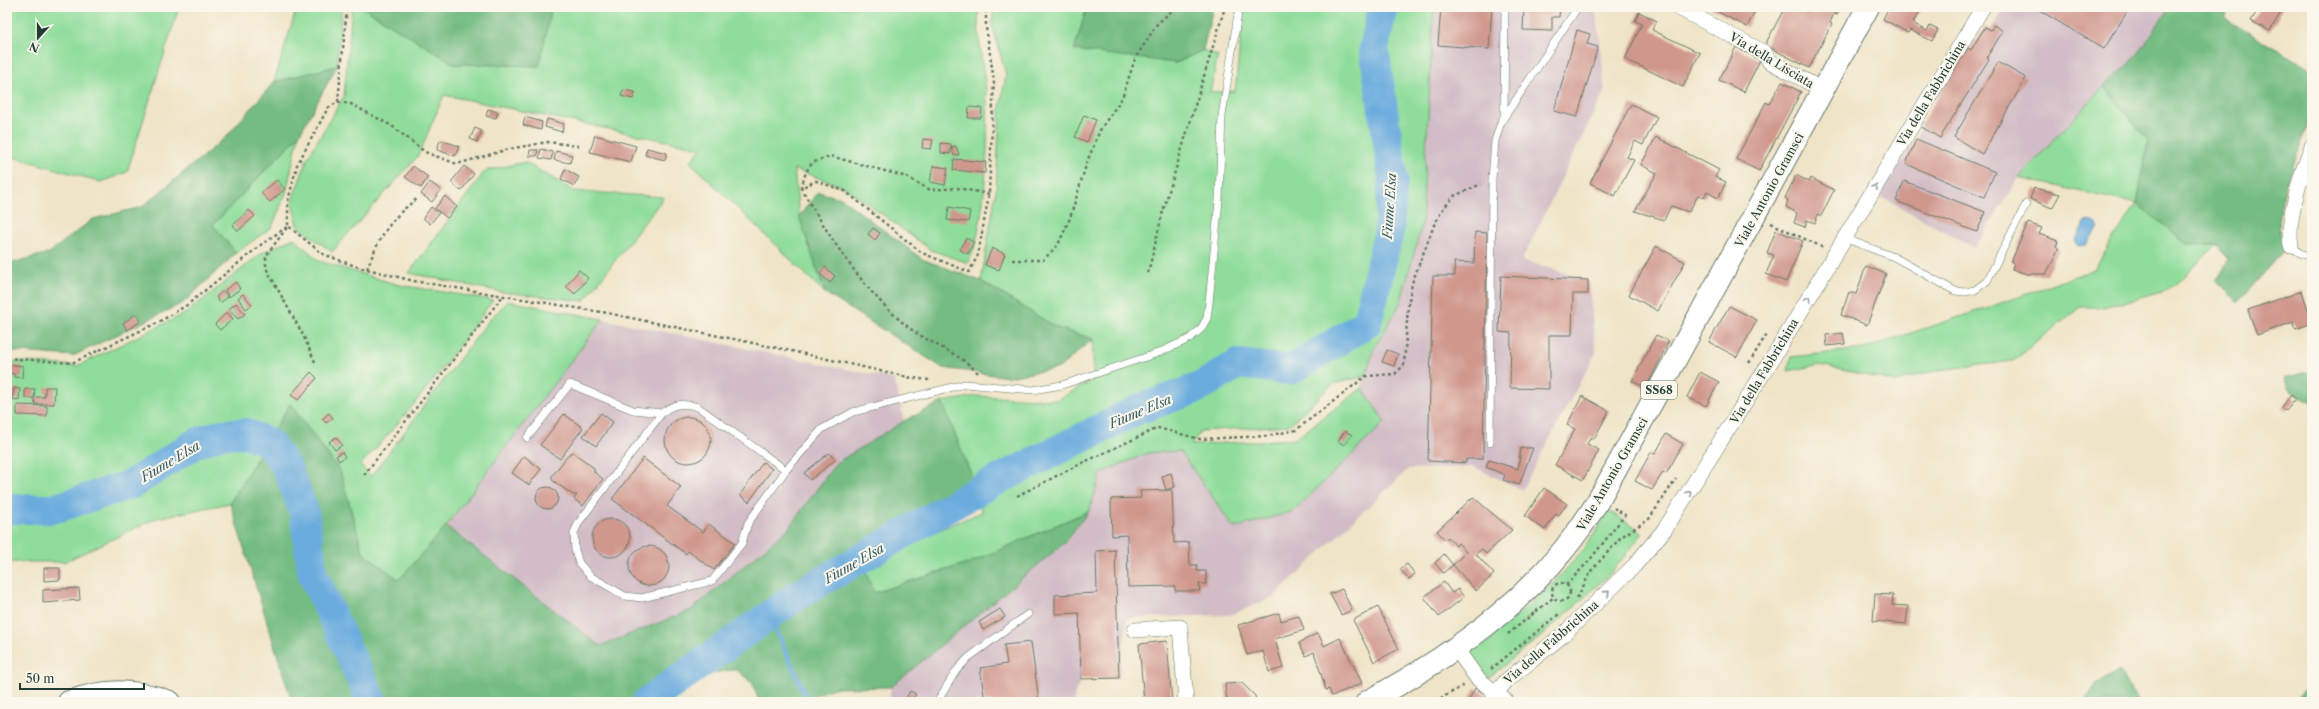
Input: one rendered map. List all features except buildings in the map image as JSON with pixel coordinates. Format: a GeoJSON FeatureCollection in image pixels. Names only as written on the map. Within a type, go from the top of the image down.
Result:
{"type":"FeatureCollection","features":[{"type":"Feature","properties":{"kind":"main road","name":"Viale Antonio Gramsci"},"geometry":{"type":"LineString","coordinates":[[1368,702],[1423,670],[1522,595],[1561,554],[1582,528],[1868,7]]}},
{"type":"Feature","properties":{"kind":"main road"},"geometry":{"type":"LineString","coordinates":[[69,702],[103,692],[123,691],[170,702]]}},
{"type":"Feature","properties":{"kind":"street","name":"Via della Lisciata"},"geometry":{"type":"LineString","coordinates":[[1677,7],[1765,53],[1769,61],[1823,90]]}},
{"type":"Feature","properties":{"kind":"street","name":"Via della Fabbrichina"},"geometry":{"type":"LineString","coordinates":[[1498,699],[1513,675],[1563,635],[1653,545],[1693,487],[1844,238],[1980,8]]}},
{"type":"Feature","properties":{"kind":"street"},"geometry":{"type":"LineString","coordinates":[[2291,246],[2290,228],[2292,213],[2305,165],[2312,146]]}},
{"type":"Feature","properties":{"kind":"street"},"geometry":{"type":"LineString","coordinates":[[1135,630],[1180,627],[1186,702]]}},
{"type":"Feature","properties":{"kind":"street"},"geometry":{"type":"LineString","coordinates":[[1455,647],[1477,678],[1498,699]]}},
{"type":"Feature","properties":{"kind":"lane"},"geometry":{"type":"LineString","coordinates":[[786,470],[698,407],[683,403],[671,406],[662,413],[579,522],[574,533],[575,550],[579,563],[590,576],[625,596],[642,598],[712,581],[742,543],[748,523],[786,470],[822,429],[853,412],[965,384],[1033,390],[1062,385],[1158,353],[1189,339],[1201,329],[1207,318],[1209,303],[1218,200],[1222,116],[1239,7]]}},
{"type":"Feature","properties":{"kind":"lane"},"geometry":{"type":"LineString","coordinates":[[1504,118],[1505,7]]}},
{"type":"Feature","properties":{"kind":"lane"},"geometry":{"type":"LineString","coordinates":[[1490,443],[1492,179],[1496,136],[1504,118],[1578,7]]}},
{"type":"Feature","properties":{"kind":"lane"},"geometry":{"type":"LineString","coordinates":[[1844,238],[1894,257],[1955,291],[1970,292],[1980,288],[1986,281],[2026,204]]}},
{"type":"Feature","properties":{"kind":"lane"},"geometry":{"type":"LineString","coordinates":[[2291,246],[2300,253],[2312,257]]}},
{"type":"Feature","properties":{"kind":"lane"},"geometry":{"type":"LineString","coordinates":[[527,438],[570,384],[633,410],[662,413]]}},
{"type":"Feature","properties":{"kind":"lane"},"geometry":{"type":"LineString","coordinates":[[937,702],[956,671],[968,658],[1028,614]]}},
{"type":"Feature","properties":{"kind":"path"},"geometry":{"type":"LineString","coordinates":[[338,102],[347,7]]}},
{"type":"Feature","properties":{"kind":"path"},"geometry":{"type":"LineString","coordinates":[[801,188],[816,181],[845,191],[922,253],[969,272],[978,255],[989,194],[994,81],[986,27],[986,7]]}},
{"type":"Feature","properties":{"kind":"path"},"geometry":{"type":"LineString","coordinates":[[1012,260],[1043,260],[1058,245],[1070,218],[1087,162],[1100,130],[1122,98],[1135,59],[1157,24],[1176,7]]}},
{"type":"Feature","properties":{"kind":"path"},"geometry":{"type":"LineString","coordinates":[[1148,273],[1163,211],[1225,7]]}},
{"type":"Feature","properties":{"kind":"path"},"geometry":{"type":"LineString","coordinates":[[315,362],[303,335],[266,268],[266,256],[288,226],[288,201],[297,165],[328,108],[338,102],[351,104],[392,126],[425,152],[457,164],[509,149],[548,142],[580,146]]}},
{"type":"Feature","properties":{"kind":"path"},"geometry":{"type":"LineString","coordinates":[[989,194],[957,188],[930,190],[907,177],[830,156],[812,163],[806,172],[801,188],[844,256],[883,303],[907,326],[969,364],[990,387]]}},
{"type":"Feature","properties":{"kind":"path"},"geometry":{"type":"LineString","coordinates":[[1017,496],[1082,463],[1158,428],[1200,439],[1266,436],[1296,430],[1366,376],[1395,374],[1404,365],[1408,306],[1412,283],[1434,225],[1443,209],[1454,196],[1492,179]]}},
{"type":"Feature","properties":{"kind":"path"},"geometry":{"type":"LineString","coordinates":[[367,269],[377,244],[399,212],[418,198]]}},
{"type":"Feature","properties":{"kind":"path"},"geometry":{"type":"LineString","coordinates":[[1769,222],[1834,254]]}},
{"type":"Feature","properties":{"kind":"path"},"geometry":{"type":"LineString","coordinates":[[288,226],[323,254],[367,269],[414,282],[607,313],[787,350],[912,378],[935,381]]}},
{"type":"Feature","properties":{"kind":"path"},"geometry":{"type":"LineString","coordinates":[[7,358],[72,363],[159,322],[187,305],[262,244],[288,226]]}},
{"type":"Feature","properties":{"kind":"path"},"geometry":{"type":"LineString","coordinates":[[364,475],[502,297]]}},
{"type":"Feature","properties":{"kind":"path"},"geometry":{"type":"LineString","coordinates":[[1566,585],[1590,561],[1625,515],[1614,508]]}},
{"type":"Feature","properties":{"kind":"path"},"geometry":{"type":"LineString","coordinates":[[1574,601],[1578,596],[1586,578],[1614,544],[1624,534],[1649,519]]}},
{"type":"Feature","properties":{"kind":"path"},"geometry":{"type":"LineString","coordinates":[[1561,584],[1566,585],[1570,590],[1567,599],[1559,601],[1554,597],[1552,592],[1554,587],[1561,584]]}},
{"type":"Feature","properties":{"kind":"path"},"geometry":{"type":"LineString","coordinates":[[1503,638],[1554,597]]}},
{"type":"Feature","properties":{"kind":"path"},"geometry":{"type":"LineString","coordinates":[[1435,702],[1477,678],[1531,638],[1565,609]]}},
{"type":"Feature","properties":{"kind":"shaded area"},"geometry":{"type":"Polygon","coordinates":[[[1434,7],[1594,7],[1599,30],[1605,90],[1522,260],[1588,280],[1596,353],[1522,490],[1474,467],[1408,469],[1272,598],[1230,615],[1127,618],[1119,678],[1081,679],[1074,695],[1075,702],[889,702],[891,687],[1063,544],[1089,511],[1101,473],[1148,453],[1180,451],[1234,528],[1294,511],[1385,422],[1362,388],[1373,350],[1400,304],[1434,7]]]}},
{"type":"Feature","properties":{"kind":"shaded area"},"geometry":{"type":"Polygon","coordinates":[[[2005,7],[2169,7],[2136,57],[2104,86],[2019,178],[1975,248],[1880,196],[1916,139],[1920,126],[1985,27],[1991,30],[2005,7]]]}},
{"type":"Feature","properties":{"kind":"shaded area"},"geometry":{"type":"Polygon","coordinates":[[[603,319],[894,379],[904,421],[836,463],[787,530],[691,610],[600,646],[446,526],[603,319]]]}},
{"type":"Feature","properties":{"kind":"green space"},"geometry":{"type":"Polygon","coordinates":[[[7,7],[179,7],[127,172],[101,182],[7,155],[7,7]]]}},
{"type":"Feature","properties":{"kind":"green space"},"geometry":{"type":"Polygon","coordinates":[[[297,7],[342,7],[337,66],[274,82],[297,7]]]}},
{"type":"Feature","properties":{"kind":"green space"},"geometry":{"type":"Polygon","coordinates":[[[352,7],[362,7],[454,63],[538,66],[551,7],[979,7],[978,19],[987,104],[987,140],[985,186],[974,249],[968,263],[931,250],[846,188],[794,169],[799,216],[825,293],[690,162],[701,148],[444,95],[418,156],[332,252],[297,226],[292,201],[308,157],[344,96],[352,7]]]}},
{"type":"Feature","properties":{"kind":"green space"},"geometry":{"type":"Polygon","coordinates":[[[362,7],[551,7],[551,10],[539,66],[454,64],[362,7]]]}},
{"type":"Feature","properties":{"kind":"green space"},"geometry":{"type":"Polygon","coordinates":[[[994,7],[1087,7],[1075,49],[1176,63],[1203,50],[1218,56],[1210,92],[1235,91],[1244,7],[1434,7],[1422,224],[1400,304],[1373,350],[1366,376],[1333,384],[1289,425],[1201,431],[1191,445],[1295,439],[1362,388],[1385,422],[1294,511],[1234,528],[1180,451],[1148,453],[1101,473],[1089,511],[974,561],[874,593],[862,562],[982,512],[976,487],[942,402],[977,396],[1057,400],[1093,380],[1093,339],[1057,328],[981,281],[996,191],[1000,107],[1006,75],[992,24],[994,7]]]}},
{"type":"Feature","properties":{"kind":"green space"},"geometry":{"type":"Polygon","coordinates":[[[1087,7],[1213,7],[1203,50],[1176,63],[1074,50],[1087,7]]]}},
{"type":"Feature","properties":{"kind":"green space"},"geometry":{"type":"Polygon","coordinates":[[[2169,7],[2231,7],[2224,18],[2312,70],[2312,114],[2286,185],[2281,204],[2279,225],[2284,251],[2238,302],[2216,281],[2229,259],[2216,245],[2188,244],[2137,204],[2148,140],[2104,86],[2136,57],[2169,7]]]}},
{"type":"Feature","properties":{"kind":"green space"},"geometry":{"type":"Polygon","coordinates":[[[337,66],[299,135],[213,225],[236,253],[183,303],[73,356],[7,351],[7,264],[49,253],[93,219],[142,207],[226,137],[274,82],[337,66]]]}},
{"type":"Feature","properties":{"kind":"green space"},"geometry":{"type":"Polygon","coordinates":[[[2104,86],[2148,140],[2138,204],[2188,244],[2216,245],[2174,287],[2107,307],[2080,307],[2013,361],[1938,370],[1896,382],[1820,365],[1788,371],[1791,357],[1863,349],[2016,298],[2094,269],[2137,204],[2019,178],[2104,86]]]}},
{"type":"Feature","properties":{"kind":"green space"},"geometry":{"type":"Polygon","coordinates":[[[299,135],[286,193],[272,227],[236,253],[213,225],[299,135]]]}},
{"type":"Feature","properties":{"kind":"green space"},"geometry":{"type":"Polygon","coordinates":[[[525,162],[574,191],[664,197],[584,301],[501,292],[409,273],[485,171],[525,162]]]}},
{"type":"Feature","properties":{"kind":"green space"},"geometry":{"type":"Polygon","coordinates":[[[818,192],[841,198],[922,259],[981,281],[1057,328],[1093,339],[1059,368],[1008,377],[943,368],[825,293],[799,216],[818,192]]]}},
{"type":"Feature","properties":{"kind":"green space"},"geometry":{"type":"Polygon","coordinates":[[[294,238],[319,261],[399,285],[493,300],[413,406],[360,465],[371,476],[490,319],[508,301],[603,319],[446,526],[399,580],[363,553],[340,471],[290,404],[230,503],[157,518],[64,562],[7,562],[7,361],[77,366],[186,313],[262,253],[294,238]]]}},
{"type":"Feature","properties":{"kind":"green space"},"geometry":{"type":"Polygon","coordinates":[[[2312,371],[2312,402],[2289,390],[2284,378],[2312,371]]]}},
{"type":"Feature","properties":{"kind":"green space"},"geometry":{"type":"Polygon","coordinates":[[[942,402],[976,487],[858,552],[874,593],[974,561],[1089,511],[1063,544],[891,687],[833,688],[801,702],[759,702],[753,684],[737,670],[715,673],[698,679],[666,702],[292,702],[230,503],[290,404],[340,471],[363,553],[399,580],[446,526],[600,646],[691,610],[787,530],[836,463],[904,421],[942,402]]]}},
{"type":"Feature","properties":{"kind":"green space"},"geometry":{"type":"Polygon","coordinates":[[[1609,511],[1643,533],[1610,574],[1545,633],[1488,678],[1468,654],[1528,606],[1563,573],[1594,534],[1609,511]]]}},
{"type":"Feature","properties":{"kind":"green space"},"geometry":{"type":"Polygon","coordinates":[[[2119,670],[2138,702],[2084,702],[2095,686],[2119,670]]]}},
{"type":"Feature","properties":{"kind":"green space"},"geometry":{"type":"Polygon","coordinates":[[[2310,686],[2312,688],[2312,702],[2293,702],[2310,686]]]}},
{"type":"Feature","properties":{"kind":"water"},"geometry":{"type":"Polygon","coordinates":[[[2086,221],[2094,222],[2098,227],[2086,245],[2078,246],[2075,241],[2086,221]]]}},
{"type":"Feature","properties":{"kind":"waterway","name":"Fiume Elsa"},"geometry":{"type":"LineString","coordinates":[[647,702],[798,595],[984,487],[1139,409],[1198,388],[1238,364],[1291,370],[1367,323],[1389,231],[1393,178],[1374,48],[1383,7]]}},
{"type":"Feature","properties":{"kind":"waterway","name":"Fiume Elsa"},"geometry":{"type":"LineString","coordinates":[[7,509],[53,509],[132,484],[196,443],[222,434],[246,433],[269,443],[287,468],[304,512],[313,575],[372,702]]}},
{"type":"Feature","properties":{"kind":"waterway"},"geometry":{"type":"LineString","coordinates":[[770,616],[808,702]]}}]}
